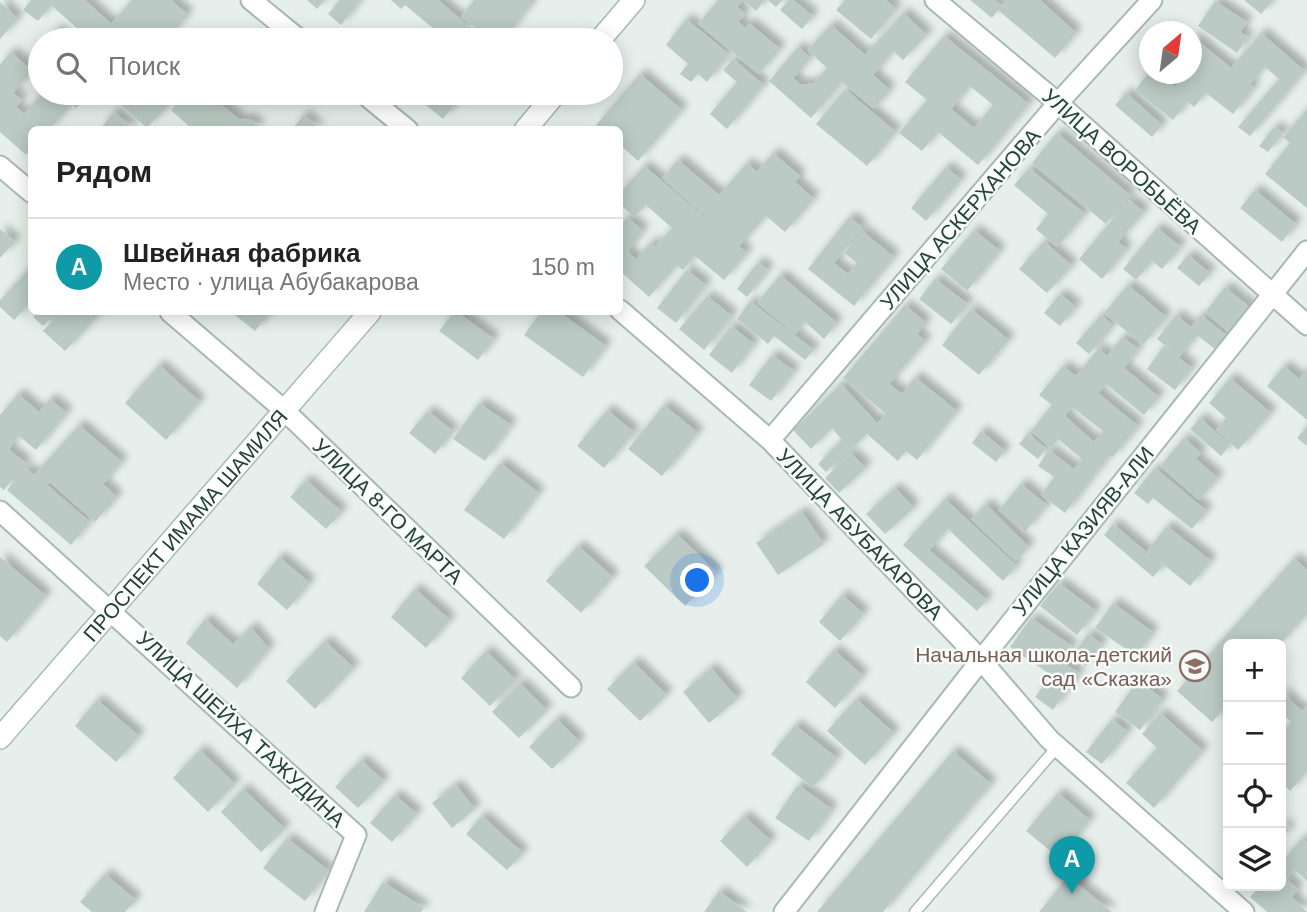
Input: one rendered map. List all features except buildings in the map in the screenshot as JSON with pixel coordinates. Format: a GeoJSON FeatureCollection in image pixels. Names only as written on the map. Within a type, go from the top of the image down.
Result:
{"type":"FeatureCollection","features":[{"type":"Feature","properties":{"kind":"main road"},"geometry":{"type":"LineString","coordinates":[[610,28],[634,0]]}},
{"type":"Feature","properties":{"kind":"main road"},"geometry":{"type":"LineString","coordinates":[[528,126],[546,105]]}},
{"type":"Feature","properties":{"kind":"main road","name":"ПРОСПЕКТ ИМАМА ШАМИЛЯ"},"geometry":{"type":"LineString","coordinates":[[0,738],[367,315]]}},
{"type":"Feature","properties":{"kind":"street"},"geometry":{"type":"LineString","coordinates":[[251,0],[285,28]]}},
{"type":"Feature","properties":{"kind":"street","name":"УЛИЦА ВОРОБЬЁВА"},"geometry":{"type":"LineString","coordinates":[[935,0],[1058,103],[1307,325]]}},
{"type":"Feature","properties":{"kind":"street","name":"УЛИЦА АСКЕРХАНОВА"},"geometry":{"type":"LineString","coordinates":[[770,440],[1058,103],[1152,0]]}},
{"type":"Feature","properties":{"kind":"street"},"geometry":{"type":"LineString","coordinates":[[378,105],[403,126]]}},
{"type":"Feature","properties":{"kind":"street"},"geometry":{"type":"LineString","coordinates":[[0,166],[28,190]]}},
{"type":"Feature","properties":{"kind":"street","name":"УЛИЦА КАЗИЯВ-АЛИ"},"geometry":{"type":"LineString","coordinates":[[784,912],[1307,251]]}},
{"type":"Feature","properties":{"kind":"street","name":"УЛИЦА АБУБАКАРОВА"},"geometry":{"type":"LineString","coordinates":[[623,313],[770,440],[981,660],[1057,747],[1244,912]]}},
{"type":"Feature","properties":{"kind":"street","name":"УЛИЦА 8-ГО МАРТА"},"geometry":{"type":"LineString","coordinates":[[173,315],[285,411],[571,687]]}},
{"type":"Feature","properties":{"kind":"street","name":"УЛИЦА ШЕЙХА ТАЖУДИНА"},"geometry":{"type":"LineString","coordinates":[[0,511],[356,835],[325,912]]}},
{"type":"Feature","properties":{"kind":"lane"},"geometry":{"type":"LineString","coordinates":[[915,912],[1057,747]]}},
{"type":"Feature","properties":{"kind":"place","name":"Начальная школа-детский сад «Сказка»"},"geometry":{"type":"Point","coordinates":[1195,666]}},
{"type":"Feature","properties":{"kind":"place","name":"Швейная фабрика"},"geometry":{"type":"Point","coordinates":[1072,894]}}]}
